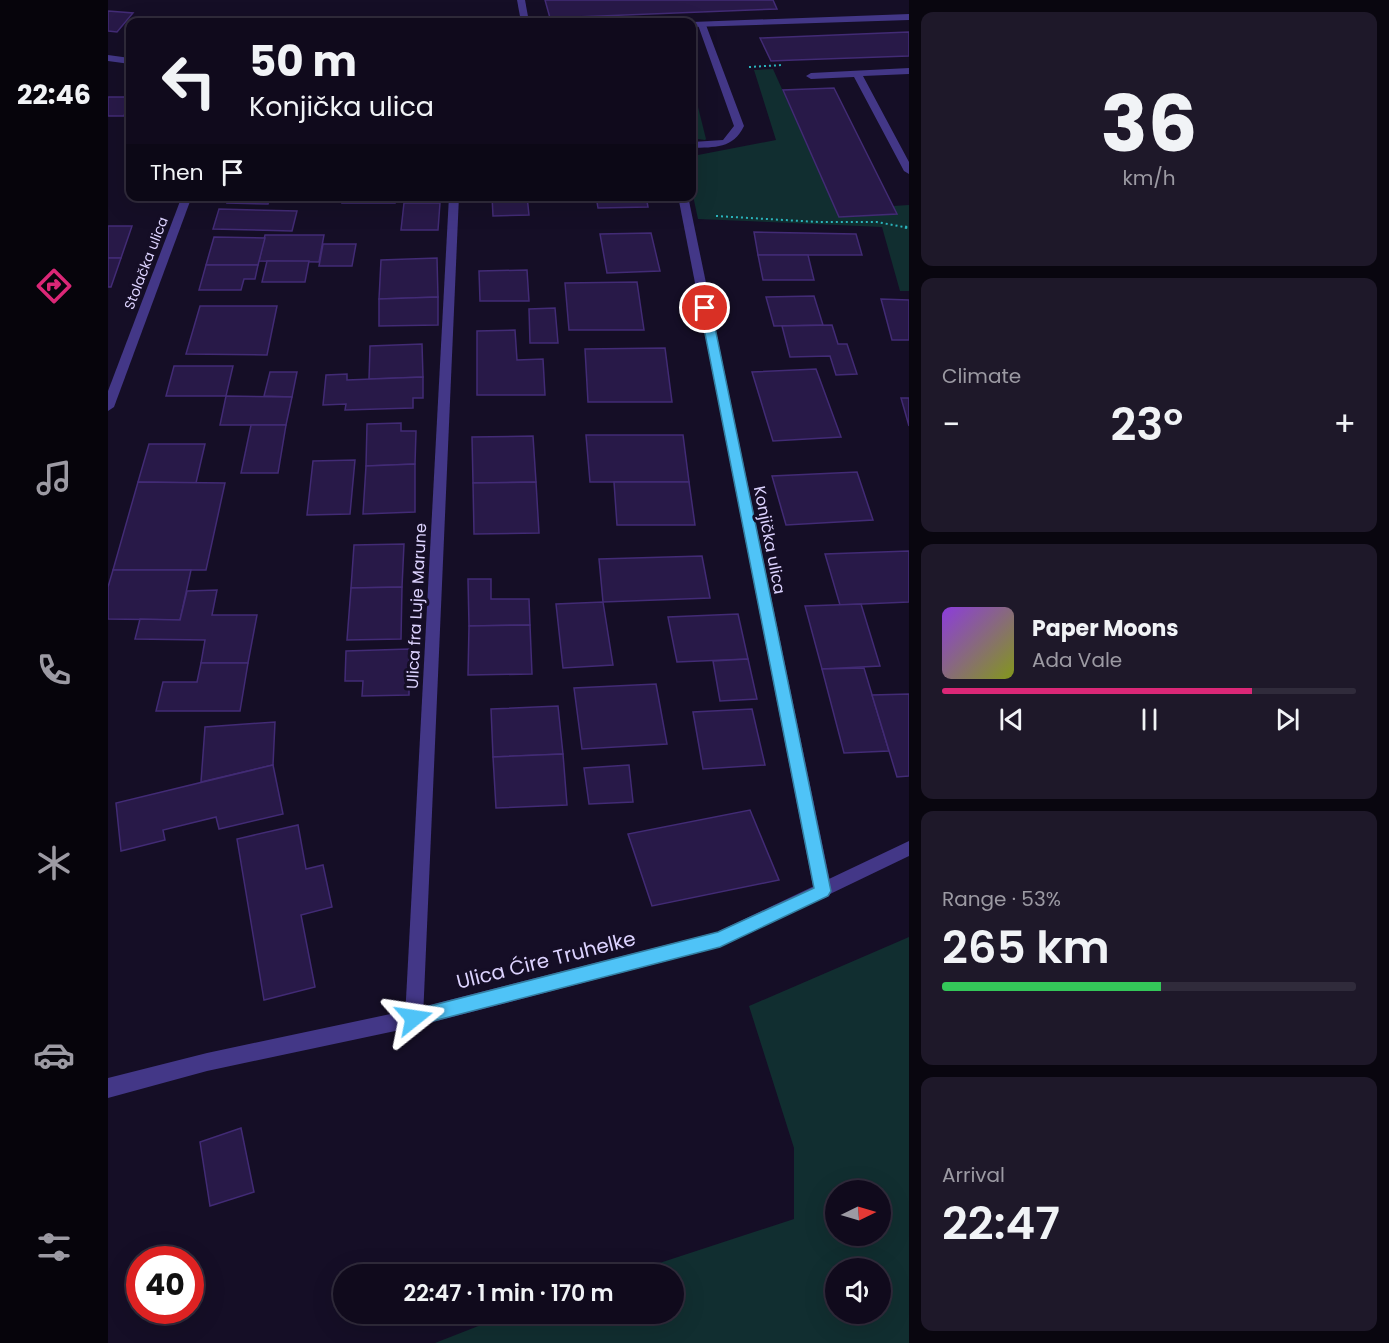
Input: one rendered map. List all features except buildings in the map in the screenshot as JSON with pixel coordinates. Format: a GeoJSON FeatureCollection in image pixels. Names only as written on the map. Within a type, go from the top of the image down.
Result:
{"type":"FeatureCollection","features":[{"type":"Feature","properties":{"kind":"street"},"geometry":{"type":"LineString","coordinates":[[521,0],[524,18]]}},
{"type":"Feature","properties":{"kind":"street"},"geometry":{"type":"LineString","coordinates":[[696,145],[729,142],[735,138],[740,126],[718,68],[697,25],[909,17]]}},
{"type":"Feature","properties":{"kind":"street"},"geometry":{"type":"LineString","coordinates":[[108,58],[126,60]]}},
{"type":"Feature","properties":{"kind":"street"},"geometry":{"type":"LineString","coordinates":[[811,76],[909,71]]}},
{"type":"Feature","properties":{"kind":"street"},"geometry":{"type":"LineString","coordinates":[[856,74],[908,167]]}},
{"type":"Feature","properties":{"kind":"street","name":"Stolačka ulica"},"geometry":{"type":"LineString","coordinates":[[108,407],[185,201]]}},
{"type":"Feature","properties":{"kind":"street","name":"Ulica fra Luje Marune"},"geometry":{"type":"LineString","coordinates":[[414,1018],[453,201]]}},
{"type":"Feature","properties":{"kind":"street","name":"Konjička ulica"},"geometry":{"type":"LineString","coordinates":[[684,201],[823,891]]}},
{"type":"Feature","properties":{"kind":"street","name":"Ulica Ćire Truhelke"},"geometry":{"type":"LineString","coordinates":[[108,1088],[207,1062],[414,1018],[720,939],[909,848]]}},
{"type":"Feature","properties":{"kind":"path"},"geometry":{"type":"LineString","coordinates":[[718,68],[805,64],[811,76]]}},
{"type":"Feature","properties":{"kind":"path"},"geometry":{"type":"LineString","coordinates":[[686,215],[818,222],[877,222],[909,228]]}},
{"type":"Feature","properties":{"kind":"green space"},"geometry":{"type":"Polygon","coordinates":[[[773,69],[839,217],[896,214],[893,206],[909,205],[909,291],[900,291],[882,227],[698,219],[694,201],[696,201],[696,156],[776,140],[754,70],[773,69]]]}},
{"type":"Feature","properties":{"kind":"green space"},"geometry":{"type":"Polygon","coordinates":[[[696,99],[706,139],[698,139],[696,131],[696,99]]]}},
{"type":"Feature","properties":{"kind":"green space"},"geometry":{"type":"Polygon","coordinates":[[[909,937],[909,1343],[435,1343],[483,1324],[684,1324],[684,1264],[657,1264],[794,1219],[794,1148],[749,1006],[909,937]]]}},
{"type":"Feature","properties":{"kind":"route"},"geometry":{"type":"LineString","coordinates":[[414,1018],[720,939],[823,891],[705,308]]}}]}
